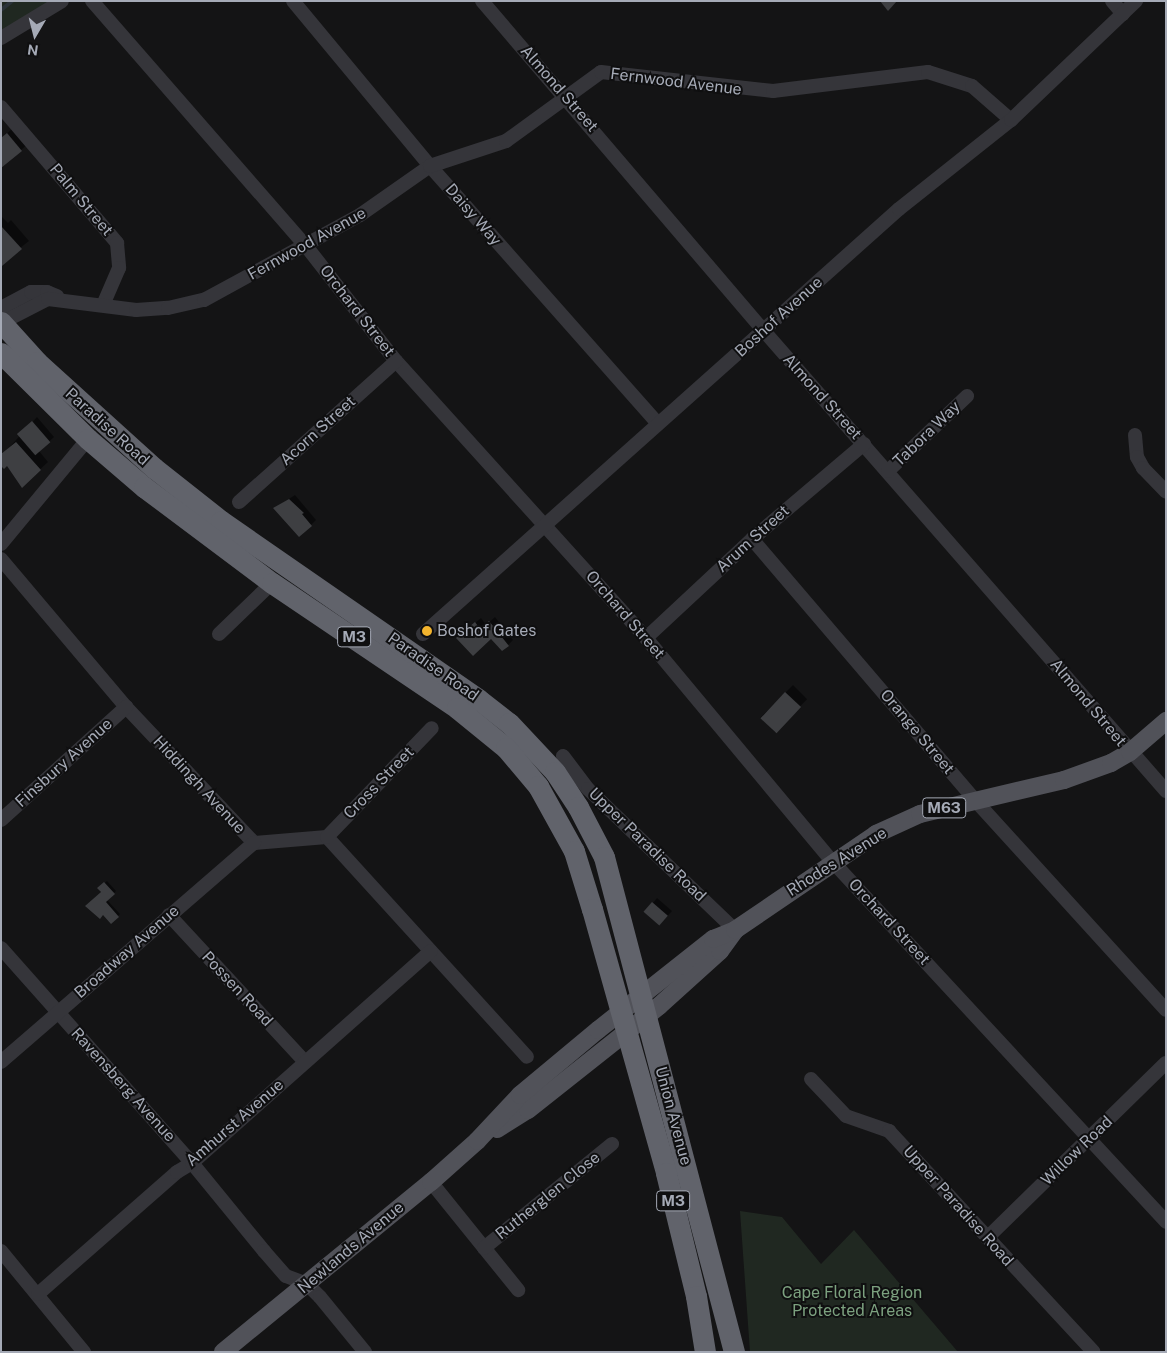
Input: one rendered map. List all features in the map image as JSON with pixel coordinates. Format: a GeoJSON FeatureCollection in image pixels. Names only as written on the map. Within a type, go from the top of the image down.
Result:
{"type":"FeatureCollection","features":[{"type":"Feature","properties":{"kind":"highway","name":"Paradise Road"},"geometry":{"type":"LineString","coordinates":[[2,319],[37,362],[154,468],[221,520],[478,699],[509,723],[542,755],[578,807],[604,857],[644,1007]]}},
{"type":"Feature","properties":{"kind":"highway","name":"Paradise Road"},"geometry":{"type":"LineString","coordinates":[[1,353],[88,438],[172,509],[272,583],[457,708],[517,760],[543,794],[574,852],[624,1022]]}},
{"type":"Feature","properties":{"kind":"highway","name":"Union Avenue"},"geometry":{"type":"LineString","coordinates":[[644,1007],[734,1352]]}},
{"type":"Feature","properties":{"kind":"highway","name":"Union Avenue"},"geometry":{"type":"LineString","coordinates":[[624,1022],[688,1259],[706,1352]]}},
{"type":"Feature","properties":{"kind":"main road","name":"Rhodes Avenue"},"geometry":{"type":"LineString","coordinates":[[624,1022],[644,1007],[713,939],[735,930],[832,861],[876,834],[914,817],[974,799],[1064,780],[1111,763],[1130,752],[1166,721]]}},
{"type":"Feature","properties":{"kind":"main road","name":"Newlands Avenue"},"geometry":{"type":"LineString","coordinates":[[223,1352],[431,1182],[477,1141],[528,1110],[624,1022]]}},
{"type":"Feature","properties":{"kind":"street"},"geometry":{"type":"LineString","coordinates":[[1,38],[62,1]]}},
{"type":"Feature","properties":{"kind":"street","name":"Orchard Street"},"geometry":{"type":"LineString","coordinates":[[92,1],[306,246],[396,361],[646,638],[832,861],[1166,1222]]}},
{"type":"Feature","properties":{"kind":"street","name":"Daisy Way"},"geometry":{"type":"LineString","coordinates":[[293,1],[430,166],[658,424]]}},
{"type":"Feature","properties":{"kind":"street","name":"Almond Street"},"geometry":{"type":"LineString","coordinates":[[482,1],[568,98],[764,331],[1166,791]]}},
{"type":"Feature","properties":{"kind":"street"},"geometry":{"type":"LineString","coordinates":[[1112,1],[1122,14]]}},
{"type":"Feature","properties":{"kind":"street","name":"Boshof Avenue"},"geometry":{"type":"LineString","coordinates":[[423,634],[899,209],[1011,120],[1136,1]]}},
{"type":"Feature","properties":{"kind":"street","name":"Fernwood Avenue"},"geometry":{"type":"LineString","coordinates":[[2,319],[38,302],[61,299],[136,310],[168,308],[204,300],[306,246],[381,203],[430,166],[506,141],[568,98],[592,76],[601,72],[773,91],[928,72],[972,86],[1011,120]]}},
{"type":"Feature","properties":{"kind":"street","name":"Palm Street"},"geometry":{"type":"LineString","coordinates":[[1,107],[117,243],[119,268],[103,305]]}},
{"type":"Feature","properties":{"kind":"street","name":"Acorn Street"},"geometry":{"type":"LineString","coordinates":[[239,502],[396,361]]}},
{"type":"Feature","properties":{"kind":"street","name":"Tabora Way"},"geometry":{"type":"LineString","coordinates":[[888,471],[967,396]]}},
{"type":"Feature","properties":{"kind":"street"},"geometry":{"type":"LineString","coordinates":[[1135,435],[1138,457],[1143,468],[1166,492]]}},
{"type":"Feature","properties":{"kind":"street"},"geometry":{"type":"LineString","coordinates":[[1,544],[88,438]]}},
{"type":"Feature","properties":{"kind":"street","name":"Arum Street"},"geometry":{"type":"LineString","coordinates":[[646,638],[752,539],[864,444]]}},
{"type":"Feature","properties":{"kind":"street","name":"Orange Street"},"geometry":{"type":"LineString","coordinates":[[752,539],[974,799],[1166,1010]]}},
{"type":"Feature","properties":{"kind":"street","name":"Hiddingh Avenue"},"geometry":{"type":"LineString","coordinates":[[1,559],[126,707],[254,843],[327,837]]}},
{"type":"Feature","properties":{"kind":"street"},"geometry":{"type":"LineString","coordinates":[[219,634],[272,583]]}},
{"type":"Feature","properties":{"kind":"street","name":"Finsbury Avenue"},"geometry":{"type":"LineString","coordinates":[[1,820],[126,707]]}},
{"type":"Feature","properties":{"kind":"street","name":"Cross Street"},"geometry":{"type":"LineString","coordinates":[[327,837],[432,728]]}},
{"type":"Feature","properties":{"kind":"street","name":"Upper Paradise Road"},"geometry":{"type":"LineString","coordinates":[[563,756],[588,789],[735,930]]}},
{"type":"Feature","properties":{"kind":"street"},"geometry":{"type":"LineString","coordinates":[[327,837],[526,1057]]}},
{"type":"Feature","properties":{"kind":"street","name":"Broadway Avenue"},"geometry":{"type":"LineString","coordinates":[[1,1062],[254,843]]}},
{"type":"Feature","properties":{"kind":"street","name":"Possen Road"},"geometry":{"type":"LineString","coordinates":[[169,915],[305,1062]]}},
{"type":"Feature","properties":{"kind":"street","name":"Ravensberg Avenue"},"geometry":{"type":"LineString","coordinates":[[1,948],[192,1163],[285,1274],[307,1284]]}},
{"type":"Feature","properties":{"kind":"street","name":"Amhurst Avenue"},"geometry":{"type":"LineString","coordinates":[[38,1294],[177,1172],[192,1163],[431,951]]}},
{"type":"Feature","properties":{"kind":"street","name":"Willow Road"},"geometry":{"type":"LineString","coordinates":[[987,1238],[1166,1063]]}},
{"type":"Feature","properties":{"kind":"street","name":"Upper Paradise Road"},"geometry":{"type":"LineString","coordinates":[[811,1079],[846,1116],[889,1131],[1094,1352]]}},
{"type":"Feature","properties":{"kind":"street","name":"Rutherglen Close"},"geometry":{"type":"LineString","coordinates":[[484,1248],[612,1144]]}},
{"type":"Feature","properties":{"kind":"street"},"geometry":{"type":"LineString","coordinates":[[431,1182],[518,1290]]}},
{"type":"Feature","properties":{"kind":"street"},"geometry":{"type":"LineString","coordinates":[[1,1251],[84,1352]]}},
{"type":"Feature","properties":{"kind":"street"},"geometry":{"type":"LineString","coordinates":[[307,1284],[365,1352]]}},
{"type":"Feature","properties":{"kind":"green space"},"geometry":{"type":"Polygon","coordinates":[[[1,1],[56,1],[1,34],[1,1]]]}},
{"type":"Feature","properties":{"kind":"green space","name":"Cape Floral Region Protected Areas"},"geometry":{"type":"Polygon","coordinates":[[[740,1211],[782,1217],[821,1264],[854,1230],[958,1352],[750,1352],[740,1211]]]}},
{"type":"Feature","properties":{"kind":"building"},"geometry":{"type":"Polygon","coordinates":[[[880,1],[897,1],[888,11],[880,1]]]}},
{"type":"Feature","properties":{"kind":"building"},"geometry":{"type":"Polygon","coordinates":[[[7,133],[22,151],[1,168],[1,138],[7,133]]]}},
{"type":"Feature","properties":{"kind":"building"},"geometry":{"type":"Polygon","coordinates":[[[1,226],[22,249],[2,266],[1,265],[1,226]]]}},
{"type":"Feature","properties":{"kind":"building"},"geometry":{"type":"Polygon","coordinates":[[[32,421],[50,442],[35,455],[17,434],[32,421]]]}},
{"type":"Feature","properties":{"kind":"building"},"geometry":{"type":"Polygon","coordinates":[[[16,442],[41,470],[22,488],[7,466],[4,469],[1,466],[1,454],[16,442]]]}},
{"type":"Feature","properties":{"kind":"building"},"geometry":{"type":"Polygon","coordinates":[[[289,499],[304,513],[302,514],[312,526],[299,537],[273,508],[289,499]]]}},
{"type":"Feature","properties":{"kind":"building"},"geometry":{"type":"Polygon","coordinates":[[[489,621],[509,646],[502,651],[491,639],[473,656],[456,638],[475,622],[480,629],[489,621]]]}},
{"type":"Feature","properties":{"kind":"building"},"geometry":{"type":"Polygon","coordinates":[[[785,692],[801,707],[777,733],[760,718],[785,692]]]}},
{"type":"Feature","properties":{"kind":"building"},"geometry":{"type":"Polygon","coordinates":[[[104,882],[115,894],[106,902],[119,917],[111,924],[103,915],[100,919],[85,906],[101,892],[97,888],[104,882]]]}},
{"type":"Feature","properties":{"kind":"building"},"geometry":{"type":"Polygon","coordinates":[[[652,902],[668,916],[659,926],[643,912],[652,902]]]}},
{"type":"Feature","properties":{"kind":"waterway"},"geometry":{"type":"LineString","coordinates":[[1,10],[12,1]]}},
{"type":"Feature","properties":{"kind":"place","name":"Boshof Gates"},"geometry":{"type":"Point","coordinates":[427,631]}}]}
